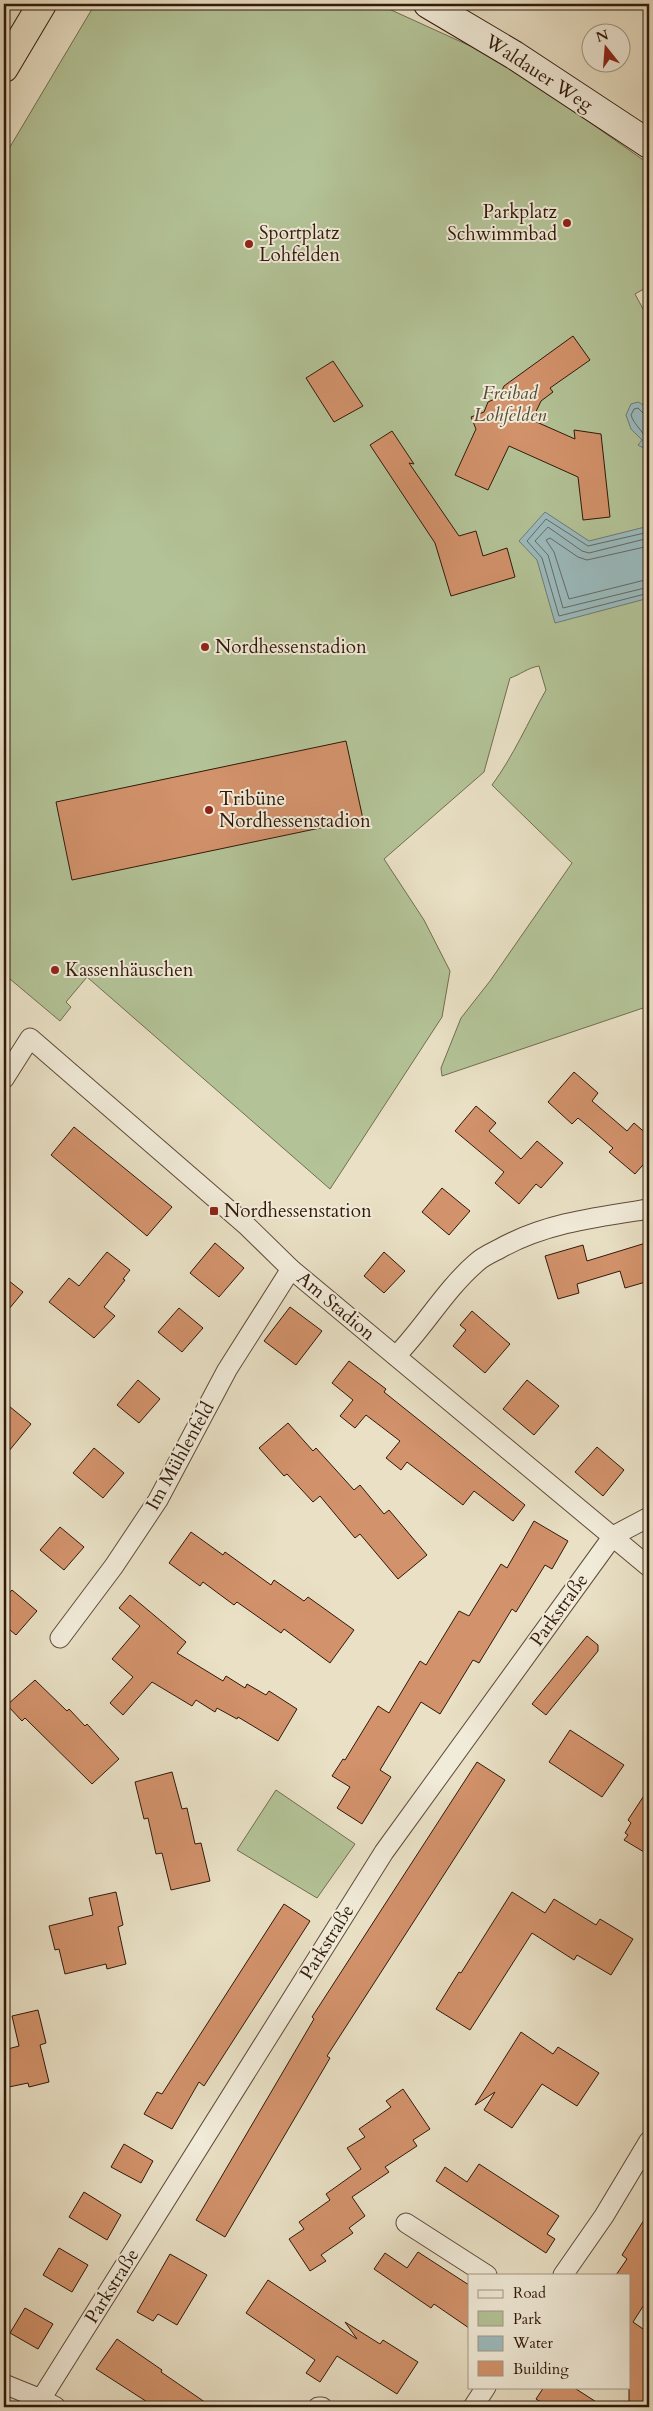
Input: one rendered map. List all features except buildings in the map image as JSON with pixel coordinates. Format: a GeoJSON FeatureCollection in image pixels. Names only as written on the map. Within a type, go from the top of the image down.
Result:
{"type":"FeatureCollection","features":[{"type":"Feature","properties":{"kind":"highway"},"geometry":{"type":"LineString","coordinates":[[4,68],[42,4]]}},
{"type":"Feature","properties":{"kind":"street","name":"Waldauer Weg"},"geometry":{"type":"LineString","coordinates":[[428,4],[514,55],[649,144]]}},
{"type":"Feature","properties":{"kind":"street","name":"Am Stadion"},"geometry":{"type":"LineString","coordinates":[[4,1079],[30,1038],[246,1225],[291,1269],[649,1567]]}},
{"type":"Feature","properties":{"kind":"street"},"geometry":{"type":"LineString","coordinates":[[396,1356],[412,1339],[438,1302],[477,1261],[510,1243],[545,1228],[584,1219],[649,1210]]}},
{"type":"Feature","properties":{"kind":"street","name":"Im Mühlenfeld"},"geometry":{"type":"LineString","coordinates":[[60,1638],[114,1566],[158,1500],[227,1370],[291,1269]]}},
{"type":"Feature","properties":{"kind":"street","name":"Parkstraße"},"geometry":{"type":"LineString","coordinates":[[49,2403],[153,2221],[384,1852],[613,1536],[649,1517]]}},
{"type":"Feature","properties":{"kind":"street"},"geometry":{"type":"LineString","coordinates":[[564,2274],[604,2216],[649,2141]]}},
{"type":"Feature","properties":{"kind":"street"},"geometry":{"type":"LineString","coordinates":[[406,2224],[485,2274]]}},
{"type":"Feature","properties":{"kind":"street"},"geometry":{"type":"LineString","coordinates":[[4,2384],[49,2403]]}},
{"type":"Feature","properties":{"kind":"street"},"geometry":{"type":"LineString","coordinates":[[472,2407],[485,2388]]}},
{"type":"Feature","properties":{"kind":"green space","name":"Freibad Lohfelden"},"geometry":{"type":"Polygon","coordinates":[[[95,4],[378,4],[501,60],[649,164],[649,286],[635,294],[649,320],[649,1006],[442,1076],[441,1068],[461,1018],[490,981],[572,863],[492,785],[514,750],[546,690],[539,666],[531,668],[510,678],[484,772],[384,859],[424,920],[450,971],[442,1017],[330,1189],[87,977],[66,1002],[71,1007],[60,1021],[4,974],[4,157],[95,4]]]}},
{"type":"Feature","properties":{"kind":"green space"},"geometry":{"type":"Polygon","coordinates":[[[276,1790],[355,1844],[317,1898],[237,1850],[276,1790]]]}},
{"type":"Feature","properties":{"kind":"water"},"geometry":{"type":"Polygon","coordinates":[[[638,402],[643,405],[648,416],[649,451],[638,445],[642,440],[631,429],[626,415],[631,404],[638,402]]]}},
{"type":"Feature","properties":{"kind":"water"},"geometry":{"type":"Polygon","coordinates":[[[545,512],[589,541],[649,526],[649,598],[555,623],[537,560],[519,541],[545,512]]]}},
{"type":"Feature","properties":{"kind":"place","name":"Parkplatz Schwimmbad"},"geometry":{"type":"Point","coordinates":[567,223]}},
{"type":"Feature","properties":{"kind":"place","name":"Sportplatz Lohfelden"},"geometry":{"type":"Point","coordinates":[249,244]}},
{"type":"Feature","properties":{"kind":"place","name":"Nordhessenstadion"},"geometry":{"type":"Point","coordinates":[205,647]}},
{"type":"Feature","properties":{"kind":"place","name":"Tribüne Nordhessenstadion"},"geometry":{"type":"Point","coordinates":[209,810]}},
{"type":"Feature","properties":{"kind":"place","name":"Kassenhäuschen"},"geometry":{"type":"Point","coordinates":[55,970]}},
{"type":"Feature","properties":{"kind":"place","name":"Nordhessenstation"},"geometry":{"type":"Point","coordinates":[214,1211]}}]}
